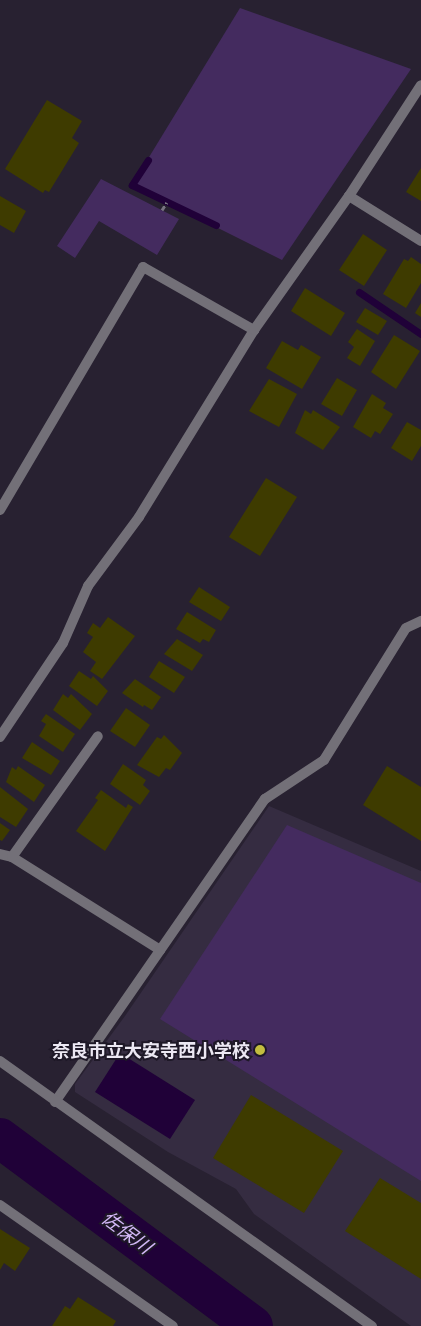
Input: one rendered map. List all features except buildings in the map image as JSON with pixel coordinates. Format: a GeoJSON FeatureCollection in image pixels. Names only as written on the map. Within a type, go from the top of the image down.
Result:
{"type":"FeatureCollection","features":[{"type":"Feature","properties":{"kind":"street"},"geometry":{"type":"LineString","coordinates":[[0,737],[63,643],[88,586],[139,517],[254,330],[349,196],[421,84]]}},
{"type":"Feature","properties":{"kind":"street"},"geometry":{"type":"LineString","coordinates":[[349,196],[421,241]]}},
{"type":"Feature","properties":{"kind":"street"},"geometry":{"type":"LineString","coordinates":[[0,510],[143,267],[254,330]]}},
{"type":"Feature","properties":{"kind":"street"},"geometry":{"type":"LineString","coordinates":[[54,1102],[265,799],[324,760],[406,628],[421,621]]}},
{"type":"Feature","properties":{"kind":"street"},"geometry":{"type":"LineString","coordinates":[[12,857],[98,736]]}},
{"type":"Feature","properties":{"kind":"street"},"geometry":{"type":"LineString","coordinates":[[0,854],[12,857],[160,950]]}},
{"type":"Feature","properties":{"kind":"street"},"geometry":{"type":"LineString","coordinates":[[0,1061],[54,1102],[372,1326]]}},
{"type":"Feature","properties":{"kind":"street"},"geometry":{"type":"LineString","coordinates":[[0,1205],[173,1326]]}},
{"type":"Feature","properties":{"kind":"path"},"geometry":{"type":"LineString","coordinates":[[162,210],[167,202]]}},
{"type":"Feature","properties":{"kind":"shaded area"},"geometry":{"type":"Polygon","coordinates":[[[240,8],[411,69],[282,260],[132,185],[240,8]]]}},
{"type":"Feature","properties":{"kind":"shaded area"},"geometry":{"type":"Polygon","coordinates":[[[101,179],[179,219],[157,255],[99,221],[75,258],[57,246],[101,179]]]}},
{"type":"Feature","properties":{"kind":"shaded area","name":"奈良市立大安寺西小学校"},"geometry":{"type":"Polygon","coordinates":[[[269,806],[421,871],[421,1326],[411,1326],[254,1214],[236,1189],[168,1152],[75,1092],[75,1084],[125,1016],[269,806]]]}},
{"type":"Feature","properties":{"kind":"shaded area"},"geometry":{"type":"Polygon","coordinates":[[[287,825],[421,883],[421,1181],[160,1019],[287,825]]]}},
{"type":"Feature","properties":{"kind":"shaded area"},"geometry":{"type":"Polygon","coordinates":[[[120,1053],[195,1100],[170,1139],[95,1092],[120,1053]]]}},
{"type":"Feature","properties":{"kind":"waterway"},"geometry":{"type":"LineString","coordinates":[[148,160],[132,185],[216,225]]}},
{"type":"Feature","properties":{"kind":"waterway"},"geometry":{"type":"LineString","coordinates":[[359,292],[421,334]]}},
{"type":"Feature","properties":{"kind":"waterway","name":"佐保川"},"geometry":{"type":"LineString","coordinates":[[0,1138],[253,1326]]}},
{"type":"Feature","properties":{"kind":"place","name":"奈良市立大安寺西小学校"},"geometry":{"type":"Point","coordinates":[260,1050]}}]}
